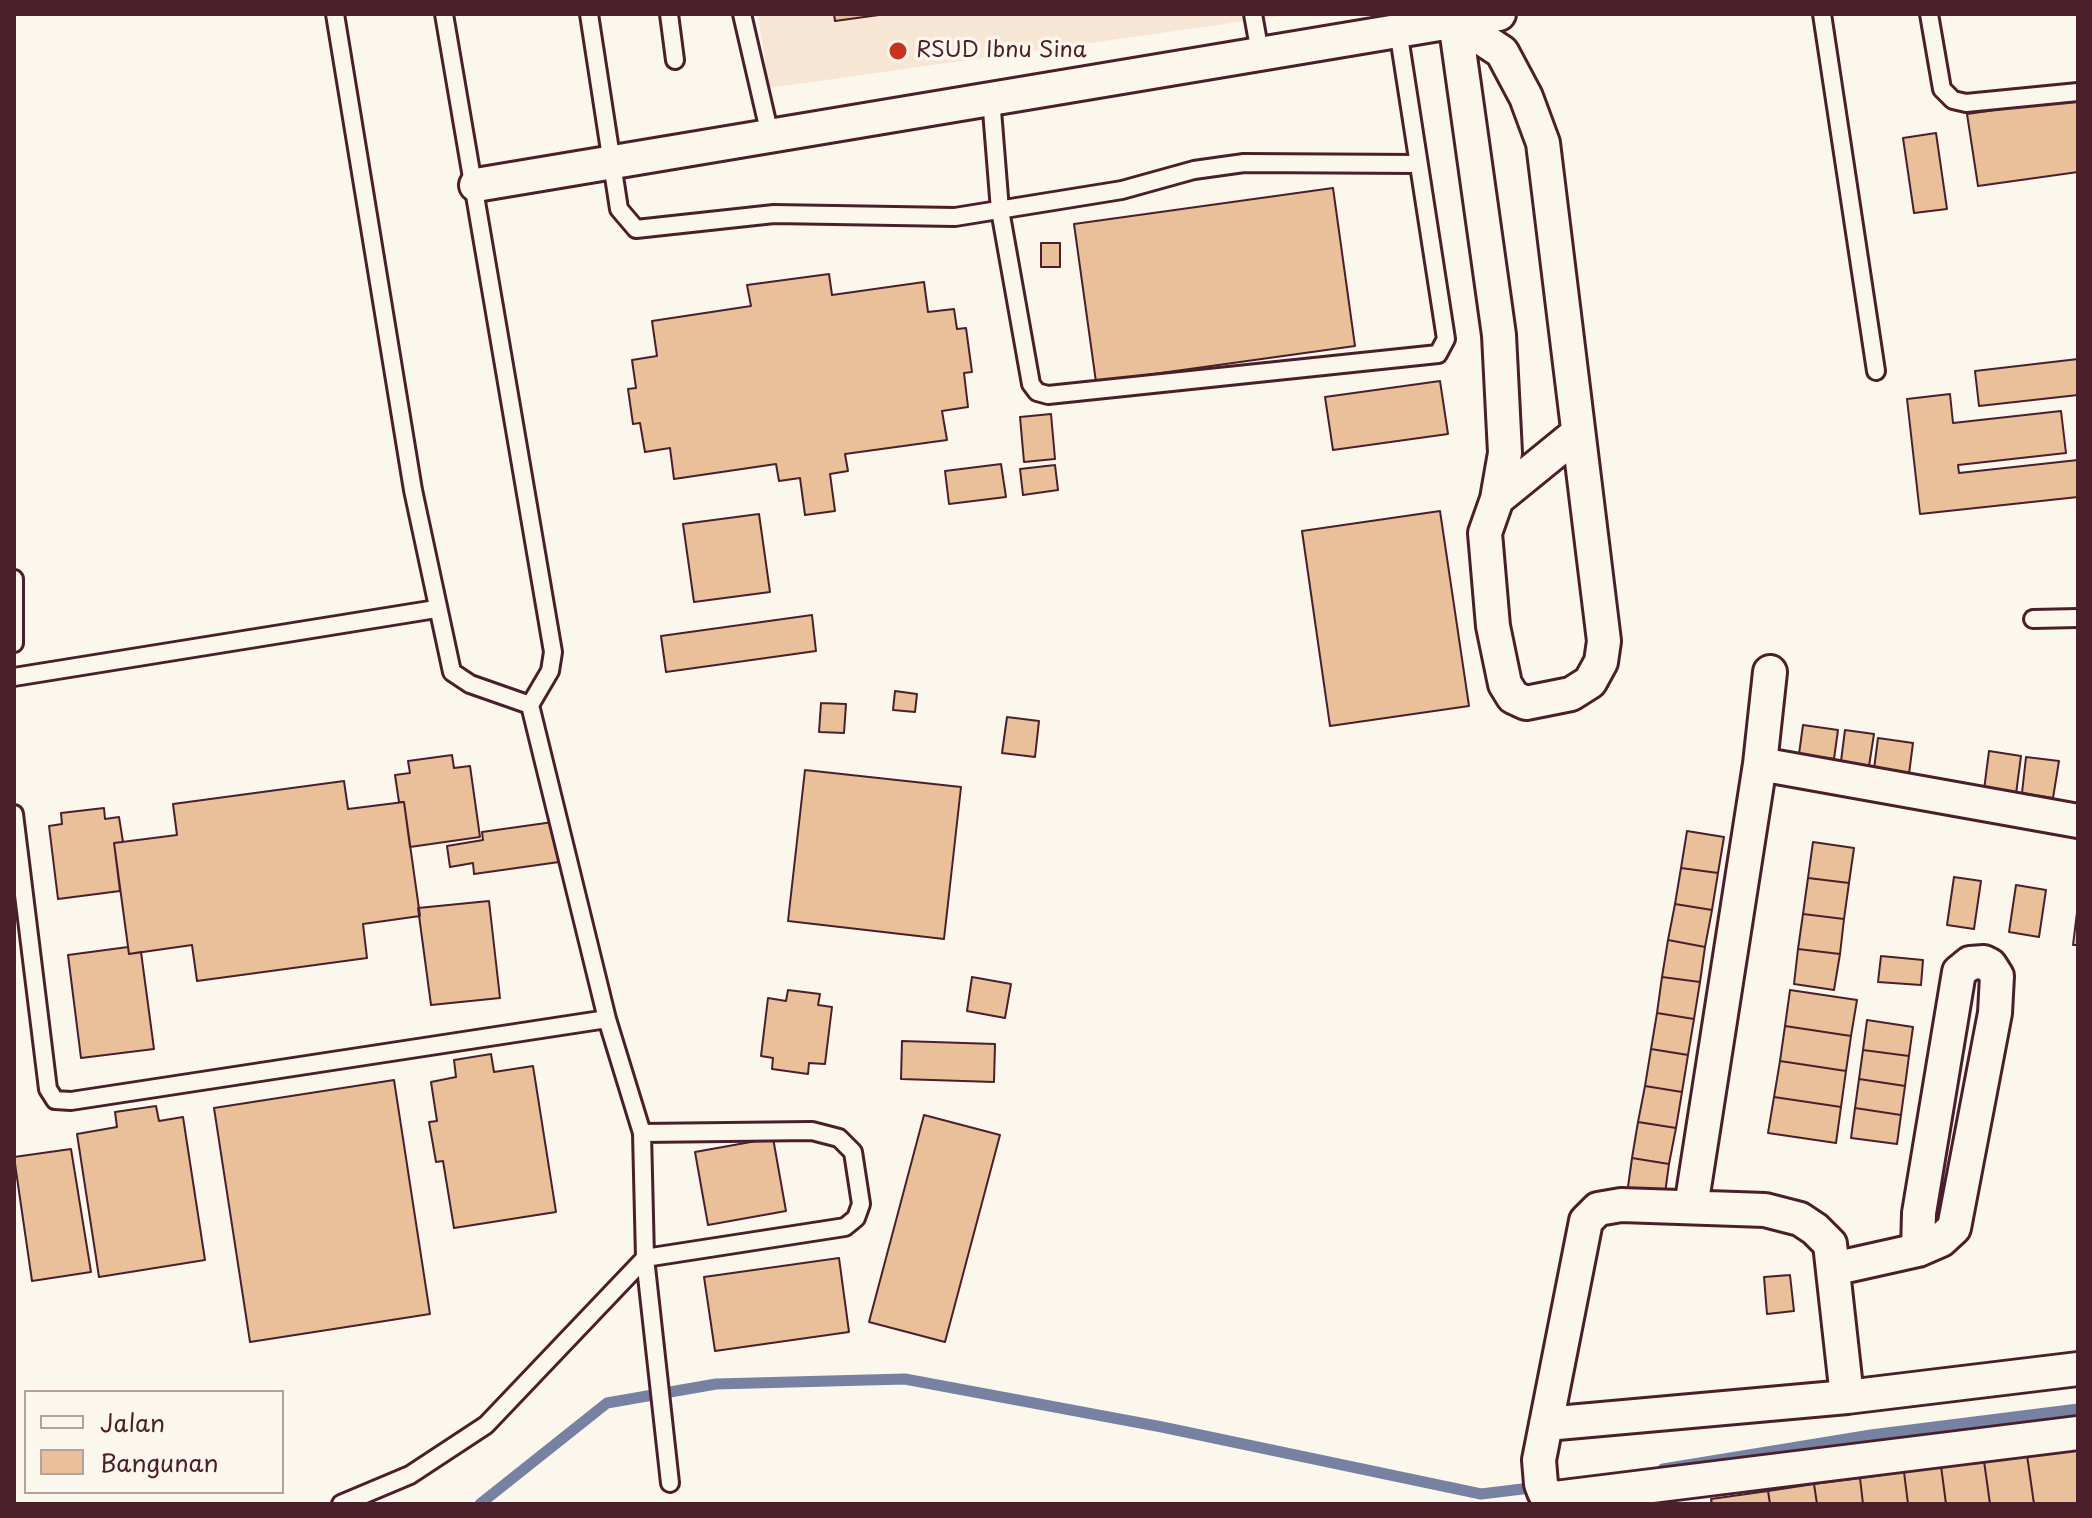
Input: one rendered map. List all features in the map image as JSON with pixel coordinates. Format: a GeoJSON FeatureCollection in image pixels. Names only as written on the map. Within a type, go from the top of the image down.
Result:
{"type":"FeatureCollection","features":[{"type":"Feature","properties":{"kind":"street"},"geometry":{"type":"LineString","coordinates":[[476,185],[1499,14]]}},
{"type":"Feature","properties":{"kind":"street"},"geometry":{"type":"LineString","coordinates":[[1455,21],[1502,52],[1526,97],[1543,143],[1604,641],[1601,662],[1590,682],[1571,694],[1526,703],[1513,697],[1505,684],[1493,626],[1485,533],[1497,499],[1505,453],[1499,335],[1455,21]]}},
{"type":"Feature","properties":{"kind":"street"},"geometry":{"type":"LineString","coordinates":[[1497,499],[1578,433]]}},
{"type":"Feature","properties":{"kind":"street"},"geometry":{"type":"LineString","coordinates":[[1691,1207],[1760,764],[1770,672]]}},
{"type":"Feature","properties":{"kind":"street"},"geometry":{"type":"LineString","coordinates":[[1760,764],[2078,821]]}},
{"type":"Feature","properties":{"kind":"street"},"geometry":{"type":"LineString","coordinates":[[1833,1269],[1918,1250],[1941,1240],[1954,1228],[1966,1180],[1995,1013],[1997,976],[1984,962],[1970,963],[1959,972],[1919,1213],[1918,1250]]}},
{"type":"Feature","properties":{"kind":"street"},"geometry":{"type":"LineString","coordinates":[[1847,1397],[1830,1244],[1800,1219],[1765,1210],[1621,1205],[1598,1209],[1586,1221],[1546,1424],[1542,1484],[1555,1498],[1704,1492],[2078,1433]]}},
{"type":"Feature","properties":{"kind":"street"},"geometry":{"type":"LineString","coordinates":[[1546,1424],[1847,1397],[2078,1369]]}},
{"type":"Feature","properties":{"kind":"lane"},"geometry":{"type":"LineString","coordinates":[[335,14],[413,490],[436,609],[452,672],[470,684],[530,705]]}},
{"type":"Feature","properties":{"kind":"lane"},"geometry":{"type":"LineString","coordinates":[[444,14],[476,185],[553,652],[550,671],[530,705],[607,1019],[642,1133],[645,1258],[670,1483]]}},
{"type":"Feature","properties":{"kind":"lane"},"geometry":{"type":"LineString","coordinates":[[589,14],[619,209],[636,229],[774,214],[955,217],[1122,190],[1194,170],[1244,163],[1418,164]]}},
{"type":"Feature","properties":{"kind":"lane"},"geometry":{"type":"LineString","coordinates":[[669,14],[675,60]]}},
{"type":"Feature","properties":{"kind":"lane"},"geometry":{"type":"LineString","coordinates":[[742,14],[770,135]]}},
{"type":"Feature","properties":{"kind":"lane"},"geometry":{"type":"LineString","coordinates":[[1253,14],[1260,53]]}},
{"type":"Feature","properties":{"kind":"lane"},"geometry":{"type":"LineString","coordinates":[[1822,14],[1876,371]]}},
{"type":"Feature","properties":{"kind":"lane"},"geometry":{"type":"LineString","coordinates":[[1929,14],[1942,89],[1953,100],[1966,103],[2078,92]]}},
{"type":"Feature","properties":{"kind":"lane"},"geometry":{"type":"LineString","coordinates":[[991,98],[1000,210],[1031,384],[1037,392],[1048,395],[1438,354],[1446,339],[1398,30]]}},
{"type":"Feature","properties":{"kind":"lane"},"geometry":{"type":"LineString","coordinates":[[14,579],[14,643]]}},
{"type":"Feature","properties":{"kind":"lane"},"geometry":{"type":"LineString","coordinates":[[14,677],[436,609]]}},
{"type":"Feature","properties":{"kind":"lane"},"geometry":{"type":"LineString","coordinates":[[2033,619],[2078,618]]}},
{"type":"Feature","properties":{"kind":"lane"},"geometry":{"type":"LineString","coordinates":[[14,814],[48,1089],[55,1100],[71,1101],[607,1019]]}},
{"type":"Feature","properties":{"kind":"lane"},"geometry":{"type":"LineString","coordinates":[[341,1504],[410,1475],[486,1425],[645,1258],[845,1227],[856,1218],[861,1204],[853,1152],[839,1138],[812,1131],[642,1133]]}},
{"type":"Feature","properties":{"kind":"shaded area","name":"RSUD Ibnu Sina"},"geometry":{"type":"Polygon","coordinates":[[[758,14],[1296,14],[769,88],[758,14]]]}},
{"type":"Feature","properties":{"kind":"building"},"geometry":{"type":"Polygon","coordinates":[[[834,14],[886,14],[835,21],[834,14]]]}},
{"type":"Feature","properties":{"kind":"building"},"geometry":{"type":"Polygon","coordinates":[[[2078,98],[2078,172],[1978,186],[1967,114],[2078,98]]]}},
{"type":"Feature","properties":{"kind":"building"},"geometry":{"type":"Polygon","coordinates":[[[1936,133],[1947,209],[1914,213],[1903,138],[1936,133]]]}},
{"type":"Feature","properties":{"kind":"building"},"geometry":{"type":"Polygon","coordinates":[[[1333,188],[1355,346],[1096,382],[1074,224],[1333,188]]]}},
{"type":"Feature","properties":{"kind":"building"},"geometry":{"type":"Polygon","coordinates":[[[1041,243],[1060,243],[1060,267],[1041,267],[1041,243]]]}},
{"type":"Feature","properties":{"kind":"building"},"geometry":{"type":"Polygon","coordinates":[[[829,274],[832,295],[924,282],[928,312],[954,309],[957,329],[966,328],[972,372],[964,373],[968,407],[942,411],[947,440],[845,454],[848,471],[830,474],[835,511],[805,515],[800,478],[779,481],[776,464],[674,479],[670,448],[645,452],[640,423],[633,424],[628,389],[636,388],[632,360],[657,356],[652,321],[751,306],[747,285],[829,274]]]}},
{"type":"Feature","properties":{"kind":"building"},"geometry":{"type":"Polygon","coordinates":[[[2078,359],[2078,395],[1979,406],[1975,371],[2078,359]]]}},
{"type":"Feature","properties":{"kind":"building"},"geometry":{"type":"Polygon","coordinates":[[[1440,381],[1448,434],[1333,450],[1325,397],[1440,381]]]}},
{"type":"Feature","properties":{"kind":"building"},"geometry":{"type":"Polygon","coordinates":[[[1950,394],[1953,423],[2061,411],[2066,453],[1958,465],[1959,473],[2078,460],[2078,497],[1920,514],[1907,399],[1950,394]]]}},
{"type":"Feature","properties":{"kind":"building"},"geometry":{"type":"Polygon","coordinates":[[[1051,414],[1055,459],[1024,462],[1020,417],[1051,414]]]}},
{"type":"Feature","properties":{"kind":"building"},"geometry":{"type":"Polygon","coordinates":[[[1001,464],[1006,497],[949,504],[945,471],[1001,464]]]}},
{"type":"Feature","properties":{"kind":"building"},"geometry":{"type":"Polygon","coordinates":[[[1055,465],[1058,490],[1023,495],[1020,469],[1055,465]]]}},
{"type":"Feature","properties":{"kind":"building"},"geometry":{"type":"Polygon","coordinates":[[[1440,511],[1469,706],[1330,726],[1302,531],[1440,511]]]}},
{"type":"Feature","properties":{"kind":"building"},"geometry":{"type":"Polygon","coordinates":[[[759,514],[770,592],[694,602],[683,524],[759,514]]]}},
{"type":"Feature","properties":{"kind":"building"},"geometry":{"type":"Polygon","coordinates":[[[812,615],[816,651],[666,672],[661,636],[812,615]]]}},
{"type":"Feature","properties":{"kind":"building"},"geometry":{"type":"Polygon","coordinates":[[[895,691],[917,694],[915,712],[893,710],[895,691]]]}},
{"type":"Feature","properties":{"kind":"building"},"geometry":{"type":"Polygon","coordinates":[[[821,703],[846,704],[844,733],[819,732],[821,703]]]}},
{"type":"Feature","properties":{"kind":"building"},"geometry":{"type":"Polygon","coordinates":[[[1007,717],[1039,721],[1035,757],[1002,753],[1007,717]]]}},
{"type":"Feature","properties":{"kind":"building"},"geometry":{"type":"Polygon","coordinates":[[[1803,725],[1838,730],[1834,759],[1799,754],[1803,725]]]}},
{"type":"Feature","properties":{"kind":"building"},"geometry":{"type":"Polygon","coordinates":[[[1845,730],[1874,734],[1869,766],[1841,761],[1845,730]]]}},
{"type":"Feature","properties":{"kind":"building"},"geometry":{"type":"Polygon","coordinates":[[[1878,738],[1913,743],[1909,774],[1874,769],[1878,738]]]}},
{"type":"Feature","properties":{"kind":"building"},"geometry":{"type":"Polygon","coordinates":[[[1989,751],[2021,756],[2016,794],[1984,790],[1989,751]]]}},
{"type":"Feature","properties":{"kind":"building"},"geometry":{"type":"Polygon","coordinates":[[[452,755],[454,768],[470,766],[480,837],[410,847],[404,802],[399,802],[395,775],[410,773],[408,761],[452,755]]]}},
{"type":"Feature","properties":{"kind":"building"},"geometry":{"type":"Polygon","coordinates":[[[2026,757],[2059,761],[2053,798],[2022,793],[2026,757]]]}},
{"type":"Feature","properties":{"kind":"building"},"geometry":{"type":"Polygon","coordinates":[[[805,770],[961,787],[944,939],[788,921],[805,770]]]}},
{"type":"Feature","properties":{"kind":"building"},"geometry":{"type":"Polygon","coordinates":[[[344,781],[348,809],[404,802],[420,916],[363,924],[367,958],[197,981],[192,945],[129,954],[114,843],[177,835],[173,804],[344,781]]]}},
{"type":"Feature","properties":{"kind":"building"},"geometry":{"type":"Polygon","coordinates":[[[104,808],[105,819],[119,817],[123,842],[114,843],[120,891],[58,899],[49,826],[62,824],[61,813],[104,808]]]}},
{"type":"Feature","properties":{"kind":"building"},"geometry":{"type":"Polygon","coordinates":[[[553,822],[559,862],[474,874],[473,863],[450,867],[447,846],[483,840],[482,832],[553,822]]]}},
{"type":"Feature","properties":{"kind":"building"},"geometry":{"type":"Polygon","coordinates":[[[1687,831],[1724,837],[1718,873],[1681,868],[1687,831]]]}},
{"type":"Feature","properties":{"kind":"building"},"geometry":{"type":"Polygon","coordinates":[[[1813,842],[1854,848],[1849,883],[1808,878],[1813,842]]]}},
{"type":"Feature","properties":{"kind":"building"},"geometry":{"type":"Polygon","coordinates":[[[1681,868],[1718,873],[1712,910],[1675,904],[1681,868]]]}},
{"type":"Feature","properties":{"kind":"building"},"geometry":{"type":"Polygon","coordinates":[[[1954,877],[1981,881],[1974,929],[1947,925],[1954,877]]]}},
{"type":"Feature","properties":{"kind":"building"},"geometry":{"type":"Polygon","coordinates":[[[1808,878],[1849,883],[1844,919],[1803,914],[1808,878]]]}},
{"type":"Feature","properties":{"kind":"building"},"geometry":{"type":"Polygon","coordinates":[[[2016,885],[2046,890],[2039,937],[2009,932],[2016,885]]]}},
{"type":"Feature","properties":{"kind":"building"},"geometry":{"type":"Polygon","coordinates":[[[489,901],[500,998],[431,1005],[418,908],[489,901]]]}},
{"type":"Feature","properties":{"kind":"building"},"geometry":{"type":"Polygon","coordinates":[[[1675,904],[1712,910],[1705,947],[1668,940],[1675,904]]]}},
{"type":"Feature","properties":{"kind":"building"},"geometry":{"type":"Polygon","coordinates":[[[2078,904],[2078,945],[2073,945],[2078,904]]]}},
{"type":"Feature","properties":{"kind":"building"},"geometry":{"type":"Polygon","coordinates":[[[1803,914],[1844,919],[1840,954],[1798,949],[1803,914]]]}},
{"type":"Feature","properties":{"kind":"building"},"geometry":{"type":"Polygon","coordinates":[[[1668,940],[1705,947],[1700,982],[1662,977],[1668,940]]]}},
{"type":"Feature","properties":{"kind":"building"},"geometry":{"type":"Polygon","coordinates":[[[128,947],[129,954],[141,952],[154,1049],[81,1058],[68,955],[128,947]]]}},
{"type":"Feature","properties":{"kind":"building"},"geometry":{"type":"Polygon","coordinates":[[[1798,949],[1840,954],[1834,990],[1794,984],[1798,949]]]}},
{"type":"Feature","properties":{"kind":"building"},"geometry":{"type":"Polygon","coordinates":[[[1881,956],[1923,960],[1921,985],[1878,982],[1881,956]]]}},
{"type":"Feature","properties":{"kind":"building"},"geometry":{"type":"Polygon","coordinates":[[[972,977],[1011,984],[1005,1018],[967,1011],[972,977]]]}},
{"type":"Feature","properties":{"kind":"building"},"geometry":{"type":"Polygon","coordinates":[[[1662,977],[1700,982],[1694,1019],[1657,1013],[1662,977]]]}},
{"type":"Feature","properties":{"kind":"building"},"geometry":{"type":"Polygon","coordinates":[[[788,990],[820,994],[818,1005],[832,1007],[825,1064],[809,1063],[808,1074],[772,1069],[773,1058],[761,1056],[768,998],[786,1001],[788,990]]]}},
{"type":"Feature","properties":{"kind":"building"},"geometry":{"type":"Polygon","coordinates":[[[1790,990],[1857,1000],[1851,1036],[1785,1026],[1790,990]]]}},
{"type":"Feature","properties":{"kind":"building"},"geometry":{"type":"Polygon","coordinates":[[[1657,1013],[1694,1019],[1688,1055],[1651,1049],[1657,1013]]]}},
{"type":"Feature","properties":{"kind":"building"},"geometry":{"type":"Polygon","coordinates":[[[1867,1020],[1913,1027],[1909,1056],[1863,1050],[1867,1020]]]}},
{"type":"Feature","properties":{"kind":"building"},"geometry":{"type":"Polygon","coordinates":[[[1785,1026],[1851,1036],[1846,1071],[1780,1061],[1785,1026]]]}},
{"type":"Feature","properties":{"kind":"building"},"geometry":{"type":"Polygon","coordinates":[[[902,1041],[995,1044],[994,1082],[901,1079],[902,1041]]]}},
{"type":"Feature","properties":{"kind":"building"},"geometry":{"type":"Polygon","coordinates":[[[1651,1049],[1688,1055],[1682,1092],[1645,1086],[1651,1049]]]}},
{"type":"Feature","properties":{"kind":"building"},"geometry":{"type":"Polygon","coordinates":[[[1863,1050],[1909,1056],[1905,1086],[1859,1079],[1863,1050]]]}},
{"type":"Feature","properties":{"kind":"building"},"geometry":{"type":"Polygon","coordinates":[[[491,1054],[494,1072],[533,1066],[556,1212],[454,1228],[443,1161],[436,1162],[429,1122],[437,1121],[431,1082],[456,1077],[454,1060],[491,1054]]]}},
{"type":"Feature","properties":{"kind":"building"},"geometry":{"type":"Polygon","coordinates":[[[1780,1061],[1846,1071],[1841,1107],[1774,1097],[1780,1061]]]}},
{"type":"Feature","properties":{"kind":"building"},"geometry":{"type":"Polygon","coordinates":[[[1859,1079],[1905,1086],[1901,1115],[1855,1108],[1859,1079]]]}},
{"type":"Feature","properties":{"kind":"building"},"geometry":{"type":"Polygon","coordinates":[[[394,1080],[430,1314],[250,1342],[214,1108],[394,1080]]]}},
{"type":"Feature","properties":{"kind":"building"},"geometry":{"type":"Polygon","coordinates":[[[1645,1086],[1682,1092],[1676,1128],[1638,1122],[1645,1086]]]}},
{"type":"Feature","properties":{"kind":"building"},"geometry":{"type":"Polygon","coordinates":[[[1774,1097],[1841,1107],[1836,1143],[1768,1133],[1774,1097]]]}},
{"type":"Feature","properties":{"kind":"building"},"geometry":{"type":"Polygon","coordinates":[[[156,1106],[159,1121],[183,1117],[205,1260],[99,1277],[77,1134],[117,1127],[115,1112],[156,1106]]]}},
{"type":"Feature","properties":{"kind":"building"},"geometry":{"type":"Polygon","coordinates":[[[1855,1108],[1901,1115],[1897,1144],[1851,1138],[1855,1108]]]}},
{"type":"Feature","properties":{"kind":"building"},"geometry":{"type":"Polygon","coordinates":[[[924,1115],[1000,1135],[945,1342],[869,1322],[924,1115]]]}},
{"type":"Feature","properties":{"kind":"building"},"geometry":{"type":"Polygon","coordinates":[[[1638,1122],[1676,1128],[1669,1164],[1632,1158],[1638,1122]]]}},
{"type":"Feature","properties":{"kind":"building"},"geometry":{"type":"Polygon","coordinates":[[[773,1138],[786,1211],[708,1225],[695,1152],[773,1138]]]}},
{"type":"Feature","properties":{"kind":"building"},"geometry":{"type":"Polygon","coordinates":[[[71,1149],[91,1272],[32,1281],[14,1157],[71,1149]]]}},
{"type":"Feature","properties":{"kind":"building"},"geometry":{"type":"Polygon","coordinates":[[[1632,1158],[1669,1164],[1664,1201],[1627,1194],[1632,1158]]]}},
{"type":"Feature","properties":{"kind":"building"},"geometry":{"type":"Polygon","coordinates":[[[839,1258],[849,1332],[715,1351],[704,1277],[839,1258]]]}},
{"type":"Feature","properties":{"kind":"building"},"geometry":{"type":"Polygon","coordinates":[[[1790,1275],[1794,1311],[1767,1314],[1764,1277],[1790,1275]]]}},
{"type":"Feature","properties":{"kind":"building"},"geometry":{"type":"Polygon","coordinates":[[[2078,1448],[2078,1504],[2034,1504],[2027,1455],[2078,1448]]]}},
{"type":"Feature","properties":{"kind":"building"},"geometry":{"type":"Polygon","coordinates":[[[2027,1455],[2034,1504],[1990,1504],[1984,1461],[2027,1455]]]}},
{"type":"Feature","properties":{"kind":"building"},"geometry":{"type":"Polygon","coordinates":[[[1984,1461],[1990,1504],[1946,1504],[1941,1466],[1984,1461]]]}},
{"type":"Feature","properties":{"kind":"building"},"geometry":{"type":"Polygon","coordinates":[[[1941,1466],[1946,1504],[1908,1504],[1904,1472],[1941,1466]]]}},
{"type":"Feature","properties":{"kind":"building"},"geometry":{"type":"Polygon","coordinates":[[[1904,1472],[1908,1504],[1863,1504],[1860,1478],[1904,1472]]]}},
{"type":"Feature","properties":{"kind":"building"},"geometry":{"type":"Polygon","coordinates":[[[1860,1478],[1863,1504],[1817,1504],[1814,1484],[1860,1478]]]}},
{"type":"Feature","properties":{"kind":"building"},"geometry":{"type":"Polygon","coordinates":[[[1814,1484],[1817,1504],[1770,1504],[1768,1491],[1814,1484]]]}},
{"type":"Feature","properties":{"kind":"building"},"geometry":{"type":"Polygon","coordinates":[[[1768,1491],[1770,1504],[1712,1504],[1711,1499],[1768,1491]]]}},
{"type":"Feature","properties":{"kind":"waterway"},"geometry":{"type":"LineString","coordinates":[[480,1504],[607,1403],[716,1384],[905,1379],[1162,1427],[1481,1494],[1539,1487]]}},
{"type":"Feature","properties":{"kind":"waterway"},"geometry":{"type":"LineString","coordinates":[[1663,1469],[1871,1435],[2078,1409]]}},
{"type":"Feature","properties":{"kind":"place","name":"RSUD Ibnu Sina"},"geometry":{"type":"Point","coordinates":[898,51]}}]}
